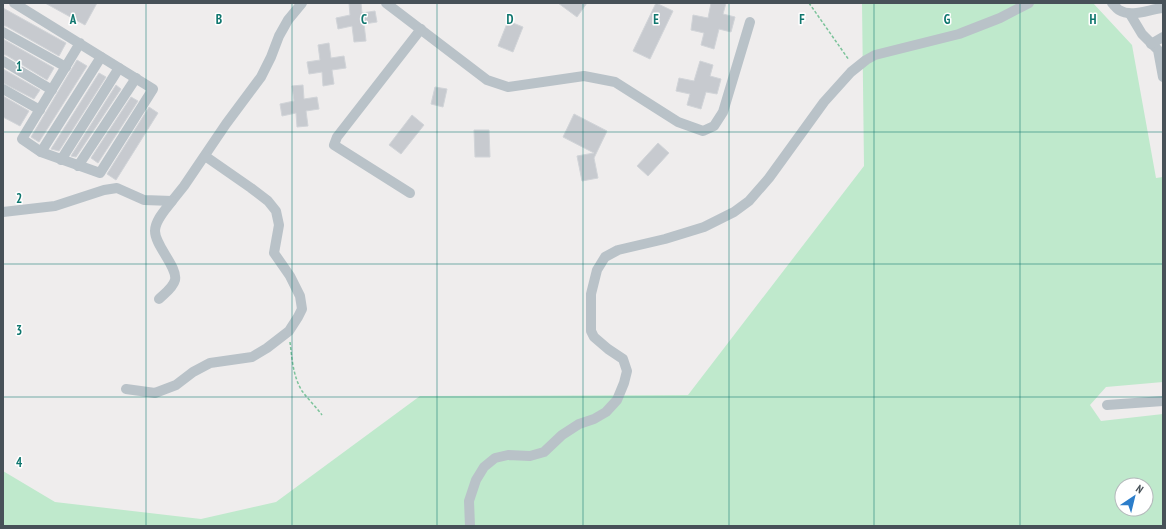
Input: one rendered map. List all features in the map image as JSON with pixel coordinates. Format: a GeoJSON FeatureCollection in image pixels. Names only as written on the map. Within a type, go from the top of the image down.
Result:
{"type":"FeatureCollection","features":[{"type":"Feature","properties":{"kind":"street"},"geometry":{"type":"LineString","coordinates":[[14,3],[80,43],[153,89],[100,173],[41,152],[22,139],[80,43]]}},
{"type":"Feature","properties":{"kind":"street"},"geometry":{"type":"LineString","coordinates":[[159,299],[172,286],[175,279],[175,272],[157,241],[155,231],[157,223],[226,124],[261,77],[288,20],[302,3]]}},
{"type":"Feature","properties":{"kind":"street"},"geometry":{"type":"LineString","coordinates":[[386,3],[486,80],[508,87],[584,76],[615,82],[678,122],[703,130],[714,126],[723,112],[750,22]]}},
{"type":"Feature","properties":{"kind":"street"},"geometry":{"type":"LineString","coordinates":[[470,526],[469,501],[476,480],[489,462],[494,458],[508,455],[530,456],[544,452],[562,435],[579,424],[594,419],[606,412],[617,400],[627,371],[623,359],[594,337],[591,331],[591,294],[597,270],[605,257],[618,250],[665,239],[704,227],[734,212],[749,201],[769,178],[824,102],[855,68],[866,60],[875,55],[959,34],[1000,18],[1029,3]]}},
{"type":"Feature","properties":{"kind":"street"},"geometry":{"type":"LineString","coordinates":[[1112,3],[1119,10],[1130,14],[1156,8],[1163,8]]}},
{"type":"Feature","properties":{"kind":"street"},"geometry":{"type":"LineString","coordinates":[[1130,14],[1142,34],[1158,50],[1163,77]]}},
{"type":"Feature","properties":{"kind":"street"},"geometry":{"type":"LineString","coordinates":[[410,193],[334,145],[337,137],[421,29]]}},
{"type":"Feature","properties":{"kind":"street"},"geometry":{"type":"LineString","coordinates":[[3,32],[66,67]]}},
{"type":"Feature","properties":{"kind":"street"},"geometry":{"type":"LineString","coordinates":[[1151,44],[1163,37]]}},
{"type":"Feature","properties":{"kind":"street"},"geometry":{"type":"LineString","coordinates":[[41,152],[101,57]]}},
{"type":"Feature","properties":{"kind":"street"},"geometry":{"type":"LineString","coordinates":[[3,61],[52,90]]}},
{"type":"Feature","properties":{"kind":"street"},"geometry":{"type":"LineString","coordinates":[[61,160],[119,68]]}},
{"type":"Feature","properties":{"kind":"street"},"geometry":{"type":"LineString","coordinates":[[78,166],[136,78]]}},
{"type":"Feature","properties":{"kind":"street"},"geometry":{"type":"LineString","coordinates":[[3,90],[40,110]]}},
{"type":"Feature","properties":{"kind":"street"},"geometry":{"type":"LineString","coordinates":[[126,389],[156,393],[176,385],[193,372],[210,363],[252,357],[267,348],[289,331],[302,309],[300,296],[290,276],[274,253],[279,225],[276,211],[268,201],[232,173],[205,156]]}},
{"type":"Feature","properties":{"kind":"street"},"geometry":{"type":"LineString","coordinates":[[3,212],[55,206],[104,190],[117,188],[144,200],[172,201]]}},
{"type":"Feature","properties":{"kind":"street"},"geometry":{"type":"LineString","coordinates":[[1107,404],[1163,401]]}},
{"type":"Feature","properties":{"kind":"path"},"geometry":{"type":"LineString","coordinates":[[809,3],[855,68]]}},
{"type":"Feature","properties":{"kind":"path"},"geometry":{"type":"LineString","coordinates":[[289,331],[294,370],[298,381],[302,391],[322,415]]}},
{"type":"Feature","properties":{"kind":"green space"},"geometry":{"type":"Polygon","coordinates":[[[862,3],[1093,3],[1132,45],[1156,178],[1163,177],[1163,382],[1106,387],[1090,405],[1101,421],[1163,414],[1163,526],[3,526],[3,471],[55,502],[201,519],[276,502],[420,396],[688,395],[864,166],[862,3]]]}},
{"type":"Feature","properties":{"kind":"building"},"geometry":{"type":"Polygon","coordinates":[[[45,3],[97,3],[85,25],[45,3]]]}},
{"type":"Feature","properties":{"kind":"building"},"geometry":{"type":"Polygon","coordinates":[[[349,3],[361,3],[362,13],[375,11],[377,22],[364,24],[366,41],[354,42],[352,26],[338,29],[336,18],[350,15],[349,3]]]}},
{"type":"Feature","properties":{"kind":"building"},"geometry":{"type":"Polygon","coordinates":[[[558,3],[587,3],[577,17],[558,3]]]}},
{"type":"Feature","properties":{"kind":"building"},"geometry":{"type":"Polygon","coordinates":[[[656,3],[673,11],[650,59],[633,51],[656,3]]]}},
{"type":"Feature","properties":{"kind":"building"},"geometry":{"type":"Polygon","coordinates":[[[711,3],[726,3],[723,14],[735,17],[731,32],[719,29],[714,49],[701,45],[704,33],[691,30],[693,15],[708,18],[711,3]]]}},
{"type":"Feature","properties":{"kind":"building"},"geometry":{"type":"Polygon","coordinates":[[[3,8],[66,43],[59,56],[6,26],[3,26],[3,8]]]}},
{"type":"Feature","properties":{"kind":"building"},"geometry":{"type":"Polygon","coordinates":[[[508,21],[523,27],[513,52],[498,46],[508,21]]]}},
{"type":"Feature","properties":{"kind":"building"},"geometry":{"type":"Polygon","coordinates":[[[3,39],[54,68],[47,80],[6,55],[3,55],[3,39]]]}},
{"type":"Feature","properties":{"kind":"building"},"geometry":{"type":"Polygon","coordinates":[[[329,43],[331,58],[344,56],[346,68],[332,70],[334,84],[323,86],[322,72],[309,74],[307,62],[320,60],[318,45],[329,43]]]}},
{"type":"Feature","properties":{"kind":"building"},"geometry":{"type":"Polygon","coordinates":[[[77,60],[87,66],[39,142],[31,137],[77,60]]]}},
{"type":"Feature","properties":{"kind":"building"},"geometry":{"type":"Polygon","coordinates":[[[700,61],[713,65],[710,76],[721,79],[717,94],[706,92],[701,109],[687,105],[690,94],[676,91],[679,78],[694,81],[700,61]]]}},
{"type":"Feature","properties":{"kind":"building"},"geometry":{"type":"Polygon","coordinates":[[[3,69],[40,90],[34,99],[3,83],[3,69]]]}},
{"type":"Feature","properties":{"kind":"building"},"geometry":{"type":"Polygon","coordinates":[[[99,73],[106,77],[59,151],[51,149],[99,73]]]}},
{"type":"Feature","properties":{"kind":"building"},"geometry":{"type":"Polygon","coordinates":[[[116,85],[121,89],[76,157],[71,156],[116,85]]]}},
{"type":"Feature","properties":{"kind":"building"},"geometry":{"type":"Polygon","coordinates":[[[303,85],[304,99],[317,97],[319,109],[306,111],[308,126],[297,127],[296,113],[282,116],[280,104],[294,101],[292,86],[303,85]]]}},
{"type":"Feature","properties":{"kind":"building"},"geometry":{"type":"Polygon","coordinates":[[[435,87],[447,89],[443,107],[431,104],[435,87]]]}},
{"type":"Feature","properties":{"kind":"building"},"geometry":{"type":"Polygon","coordinates":[[[3,96],[29,111],[20,126],[3,117],[3,96]]]}},
{"type":"Feature","properties":{"kind":"building"},"geometry":{"type":"Polygon","coordinates":[[[131,97],[138,101],[98,163],[91,158],[131,97]]]}},
{"type":"Feature","properties":{"kind":"building"},"geometry":{"type":"Polygon","coordinates":[[[149,107],[158,113],[116,180],[107,174],[149,107]]]}},
{"type":"Feature","properties":{"kind":"building"},"geometry":{"type":"Polygon","coordinates":[[[574,114],[607,131],[594,158],[598,178],[582,181],[577,156],[594,153],[563,137],[574,114]]]}},
{"type":"Feature","properties":{"kind":"building"},"geometry":{"type":"Polygon","coordinates":[[[412,115],[424,125],[401,154],[389,145],[412,115]]]}},
{"type":"Feature","properties":{"kind":"building"},"geometry":{"type":"Polygon","coordinates":[[[474,130],[489,130],[490,157],[475,157],[474,130]]]}},
{"type":"Feature","properties":{"kind":"building"},"geometry":{"type":"Polygon","coordinates":[[[658,143],[669,153],[648,176],[637,166],[658,143]]]}}]}
